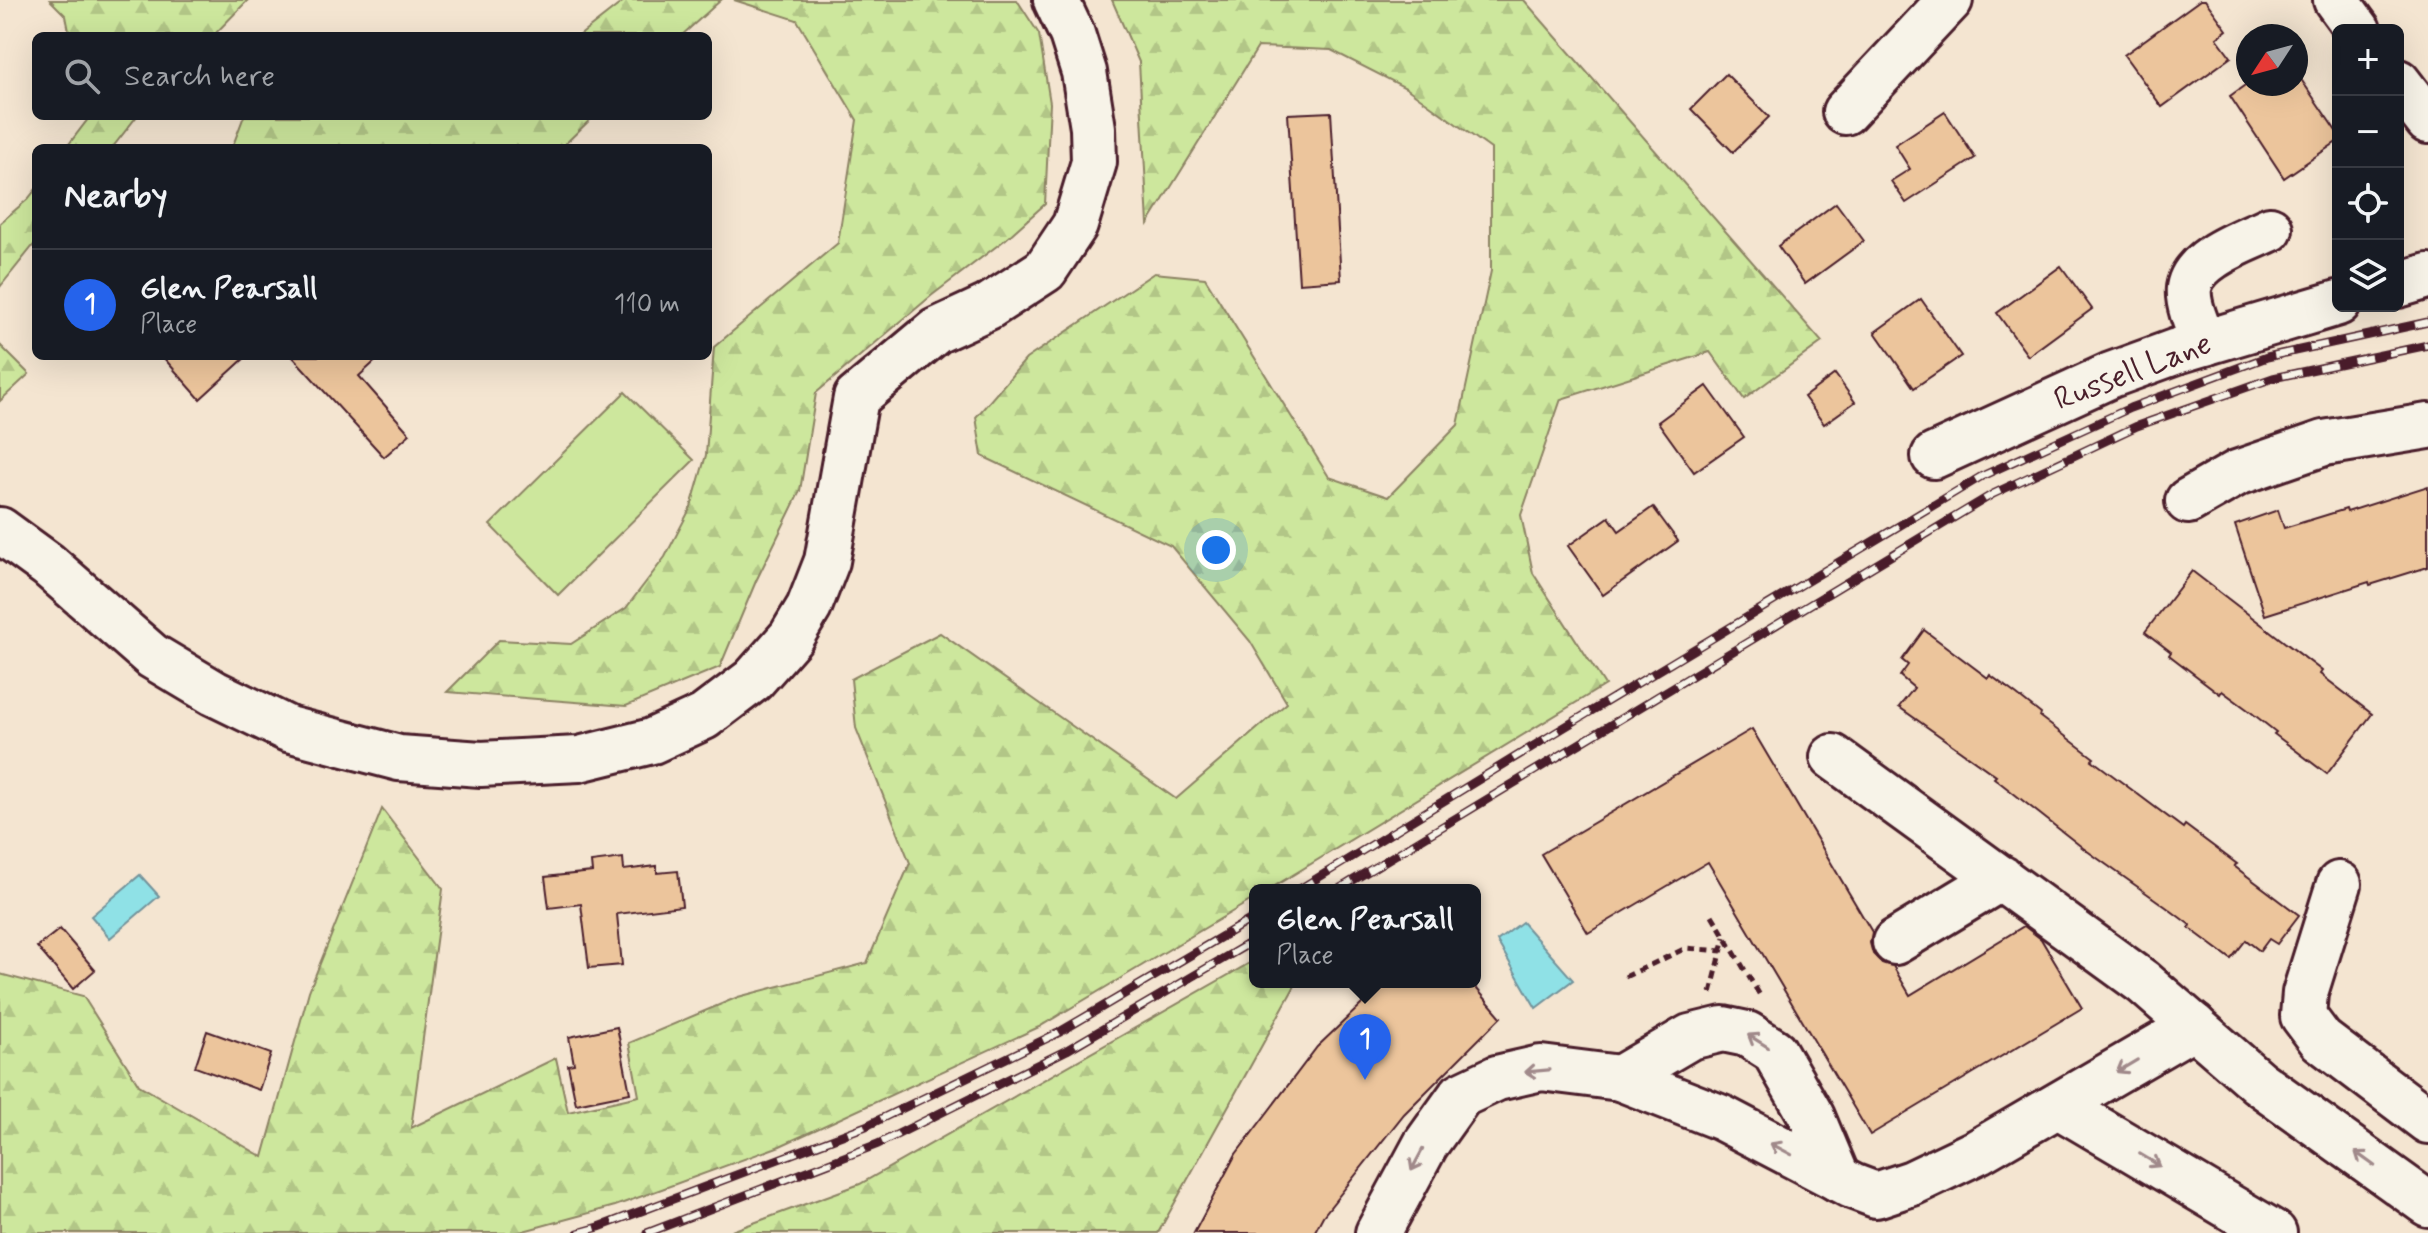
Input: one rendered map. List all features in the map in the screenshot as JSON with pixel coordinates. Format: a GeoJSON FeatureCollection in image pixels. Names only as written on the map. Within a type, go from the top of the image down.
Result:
{"type":"FeatureCollection","features":[{"type":"Feature","properties":{"kind":"street"},"geometry":{"type":"LineString","coordinates":[[0,530],[48,565],[152,656],[214,693],[288,729],[399,758],[481,764],[579,759],[652,741],[704,717],[753,680],[791,637],[809,607],[827,561],[856,398],[936,331],[988,307],[1045,270],[1075,225],[1094,162],[1093,128],[1084,72],[1072,34],[1056,0]]}},
{"type":"Feature","properties":{"kind":"street"},"geometry":{"type":"LineString","coordinates":[[1845,112],[1950,0]]}},
{"type":"Feature","properties":{"kind":"street"},"geometry":{"type":"LineString","coordinates":[[2336,0],[2354,24]]}},
{"type":"Feature","properties":{"kind":"street"},"geometry":{"type":"LineString","coordinates":[[2404,90],[2428,121]]}},
{"type":"Feature","properties":{"kind":"street"},"geometry":{"type":"LineString","coordinates":[[2205,343],[2195,320],[2189,287],[2200,267],[2218,253],[2270,229]]}},
{"type":"Feature","properties":{"kind":"street"},"geometry":{"type":"LineString","coordinates":[[2404,283],[2428,276]]}},
{"type":"Feature","properties":{"kind":"street","name":"Russell Lane"},"geometry":{"type":"LineString","coordinates":[[1934,456],[2111,375],[2332,305]]}},
{"type":"Feature","properties":{"kind":"street"},"geometry":{"type":"LineString","coordinates":[[2188,501],[2237,473],[2324,443],[2428,426]]}},
{"type":"Feature","properties":{"kind":"street"},"geometry":{"type":"LineString","coordinates":[[1833,757],[2143,982],[2258,1082],[2428,1204]]}},
{"type":"Feature","properties":{"kind":"street"},"geometry":{"type":"LineString","coordinates":[[1895,942],[2001,878]]}},
{"type":"Feature","properties":{"kind":"street"},"geometry":{"type":"LineString","coordinates":[[2339,884],[2305,993],[2303,1016],[2321,1040],[2428,1121]]}},
{"type":"Feature","properties":{"kind":"street"},"geometry":{"type":"LineString","coordinates":[[1378,1233],[1426,1144],[1461,1095],[1497,1078],[1541,1068],[1620,1078],[1722,1118],[1838,1179],[1876,1195],[1912,1183],[1979,1151],[2194,1026]]}},
{"type":"Feature","properties":{"kind":"street"},"geometry":{"type":"LineString","coordinates":[[1620,1078],[1690,1037],[1723,1029],[1747,1034],[1774,1051],[1812,1117],[1838,1179]]}},
{"type":"Feature","properties":{"kind":"street"},"geometry":{"type":"LineString","coordinates":[[2059,1106],[2274,1233]]}},
{"type":"Feature","properties":{"kind":"path"},"geometry":{"type":"LineString","coordinates":[[1712,915],[1763,1000]]}},
{"type":"Feature","properties":{"kind":"path"},"geometry":{"type":"LineString","coordinates":[[1708,1004],[1725,937]]}},
{"type":"Feature","properties":{"kind":"path"},"geometry":{"type":"LineString","coordinates":[[1625,977],[1686,948],[1722,951]]}},
{"type":"Feature","properties":{"kind":"green space"},"geometry":{"type":"Polygon","coordinates":[[[50,0],[248,0],[217,32],[69,32],[66,16],[50,0]]]}},
{"type":"Feature","properties":{"kind":"green space"},"geometry":{"type":"Polygon","coordinates":[[[625,0],[721,0],[685,32],[584,32],[625,0]]]}},
{"type":"Feature","properties":{"kind":"green space"},"geometry":{"type":"Polygon","coordinates":[[[734,0],[1017,0],[1039,34],[1050,103],[1045,204],[816,393],[800,491],[756,581],[720,667],[626,706],[447,692],[499,640],[571,644],[626,608],[665,557],[691,507],[706,455],[714,347],[838,243],[857,120],[797,20],[734,0]]]}},
{"type":"Feature","properties":{"kind":"green space"},"geometry":{"type":"Polygon","coordinates":[[[1112,0],[1524,0],[1822,342],[1744,399],[1710,352],[1561,399],[1521,515],[1533,573],[1605,685],[1278,884],[1249,884],[1249,902],[1039,1027],[780,1146],[615,1206],[516,1233],[0,1233],[0,974],[83,996],[139,1085],[263,1157],[309,991],[382,809],[443,889],[411,1128],[556,1058],[568,1112],[639,1096],[629,1043],[738,997],[867,963],[910,863],[856,728],[851,679],[940,633],[1176,799],[1287,703],[1250,641],[1171,546],[982,456],[976,417],[1026,359],[1154,273],[1205,278],[1329,477],[1388,497],[1458,425],[1491,271],[1491,149],[1406,88],[1331,50],[1258,47],[1148,224],[1139,62],[1112,0]]]}},
{"type":"Feature","properties":{"kind":"green space"},"geometry":{"type":"Polygon","coordinates":[[[87,120],[134,120],[115,144],[69,144],[87,120]]]}},
{"type":"Feature","properties":{"kind":"green space"},"geometry":{"type":"Polygon","coordinates":[[[242,120],[590,120],[565,144],[234,144],[242,120]]]}},
{"type":"Feature","properties":{"kind":"green space"},"geometry":{"type":"Polygon","coordinates":[[[32,194],[32,247],[0,287],[0,223],[32,194]]]}},
{"type":"Feature","properties":{"kind":"green space"},"geometry":{"type":"Polygon","coordinates":[[[0,345],[29,374],[0,401],[0,345]]]}},
{"type":"Feature","properties":{"kind":"green space"},"geometry":{"type":"Polygon","coordinates":[[[625,392],[694,460],[558,595],[490,525],[625,392]]]}},
{"type":"Feature","properties":{"kind":"green space"},"geometry":{"type":"Polygon","coordinates":[[[1249,963],[1249,988],[1294,988],[1158,1233],[726,1233],[860,1184],[1249,963]]]}},
{"type":"Feature","properties":{"kind":"water"},"geometry":{"type":"Polygon","coordinates":[[[140,875],[159,896],[110,938],[91,916],[140,875]]]}},
{"type":"Feature","properties":{"kind":"water"},"geometry":{"type":"Polygon","coordinates":[[[1522,922],[1573,980],[1536,1008],[1497,941],[1522,922]]]}},
{"type":"Feature","properties":{"kind":"building"},"geometry":{"type":"Polygon","coordinates":[[[2200,0],[2205,0],[2227,30],[2217,38],[2231,57],[2162,107],[2124,55],[2200,0]]]}},
{"type":"Feature","properties":{"kind":"building"},"geometry":{"type":"Polygon","coordinates":[[[1726,74],[1769,117],[1733,152],[1691,109],[1726,74]]]}},
{"type":"Feature","properties":{"kind":"building"},"geometry":{"type":"Polygon","coordinates":[[[2308,90],[2332,125],[2332,145],[2284,178],[2230,96],[2236,92],[2236,96],[2308,96],[2308,90]]]}},
{"type":"Feature","properties":{"kind":"building"},"geometry":{"type":"Polygon","coordinates":[[[1331,112],[1341,280],[1299,283],[1288,114],[1331,112]]]}},
{"type":"Feature","properties":{"kind":"building"},"geometry":{"type":"Polygon","coordinates":[[[1945,112],[1975,158],[1906,203],[1891,181],[1910,169],[1895,145],[1945,112]]]}},
{"type":"Feature","properties":{"kind":"building"},"geometry":{"type":"Polygon","coordinates":[[[1836,203],[1864,241],[1805,284],[1778,246],[1836,203]]]}},
{"type":"Feature","properties":{"kind":"building"},"geometry":{"type":"Polygon","coordinates":[[[2061,266],[2092,309],[2028,356],[1997,313],[2061,266]]]}},
{"type":"Feature","properties":{"kind":"building"},"geometry":{"type":"Polygon","coordinates":[[[1921,299],[1961,356],[1914,388],[1875,332],[1921,299]]]}},
{"type":"Feature","properties":{"kind":"building"},"geometry":{"type":"Polygon","coordinates":[[[166,360],[243,360],[200,399],[166,360]]]}},
{"type":"Feature","properties":{"kind":"building"},"geometry":{"type":"Polygon","coordinates":[[[296,360],[377,360],[359,376],[410,434],[384,457],[296,360]]]}},
{"type":"Feature","properties":{"kind":"building"},"geometry":{"type":"Polygon","coordinates":[[[1835,374],[1855,402],[1824,424],[1804,397],[1835,374]]]}},
{"type":"Feature","properties":{"kind":"building"},"geometry":{"type":"Polygon","coordinates":[[[1707,386],[1744,437],[1694,472],[1658,422],[1707,386]]]}},
{"type":"Feature","properties":{"kind":"building"},"geometry":{"type":"Polygon","coordinates":[[[2428,486],[2428,567],[2265,615],[2235,525],[2278,510],[2284,528],[2428,486]]]}},
{"type":"Feature","properties":{"kind":"building"},"geometry":{"type":"Polygon","coordinates":[[[1653,507],[1678,541],[1603,595],[1568,546],[1609,517],[1619,531],[1653,507]]]}},
{"type":"Feature","properties":{"kind":"building"},"geometry":{"type":"Polygon","coordinates":[[[2192,571],[2322,671],[2320,674],[2372,714],[2327,774],[2248,710],[2222,691],[2220,694],[2169,655],[2171,652],[2145,632],[2192,571]]]}},
{"type":"Feature","properties":{"kind":"building"},"geometry":{"type":"Polygon","coordinates":[[[1924,630],[1988,678],[1990,675],[2017,695],[2041,714],[2040,717],[2094,758],[2092,760],[2183,828],[2185,825],[2299,915],[2277,944],[2269,939],[2260,951],[2246,940],[2231,959],[2166,907],[2083,848],[1994,778],[1996,776],[1899,707],[1914,688],[1900,676],[1908,665],[1902,660],[1924,630]]]}},
{"type":"Feature","properties":{"kind":"building"},"geometry":{"type":"Polygon","coordinates":[[[1752,729],[1872,932],[1870,943],[1873,954],[1882,963],[1893,966],[1910,995],[2024,926],[2041,939],[2082,1008],[1870,1135],[1708,862],[1588,933],[1541,854],[1752,729]]]}},
{"type":"Feature","properties":{"kind":"building"},"geometry":{"type":"Polygon","coordinates":[[[623,858],[624,870],[657,866],[657,873],[678,871],[682,906],[617,914],[622,965],[589,968],[581,904],[549,908],[545,877],[592,872],[591,862],[623,858]]]}},
{"type":"Feature","properties":{"kind":"building"},"geometry":{"type":"Polygon","coordinates":[[[60,929],[95,970],[73,989],[37,947],[60,929]]]}},
{"type":"Feature","properties":{"kind":"building"},"geometry":{"type":"Polygon","coordinates":[[[1379,988],[1476,988],[1501,1017],[1404,1114],[1323,1216],[1314,1233],[1194,1233],[1236,1154],[1317,1047],[1379,988]]]}},
{"type":"Feature","properties":{"kind":"building"},"geometry":{"type":"Polygon","coordinates":[[[617,1027],[630,1093],[576,1104],[568,1065],[574,1064],[569,1037],[617,1027]]]}},
{"type":"Feature","properties":{"kind":"building"},"geometry":{"type":"Polygon","coordinates":[[[207,1031],[271,1054],[259,1090],[195,1067],[207,1031]]]}},
{"type":"Feature","properties":{"kind":"railway"},"geometry":{"type":"LineString","coordinates":[[1308,884],[1982,476],[2130,408],[2267,357],[2428,322]]}},
{"type":"Feature","properties":{"kind":"railway"},"geometry":{"type":"LineString","coordinates":[[1347,884],[1993,494],[2137,426],[2273,378],[2428,345]]}},
{"type":"Feature","properties":{"kind":"railway"},"geometry":{"type":"LineString","coordinates":[[578,1233],[866,1126],[1058,1033],[1249,921]]}},
{"type":"Feature","properties":{"kind":"railway"},"geometry":{"type":"LineString","coordinates":[[647,1233],[878,1144],[1067,1050],[1249,944]]}},
{"type":"Feature","properties":{"kind":"place","name":"Glen Pearsall"},"geometry":{"type":"Point","coordinates":[1365,1080]}}]}
